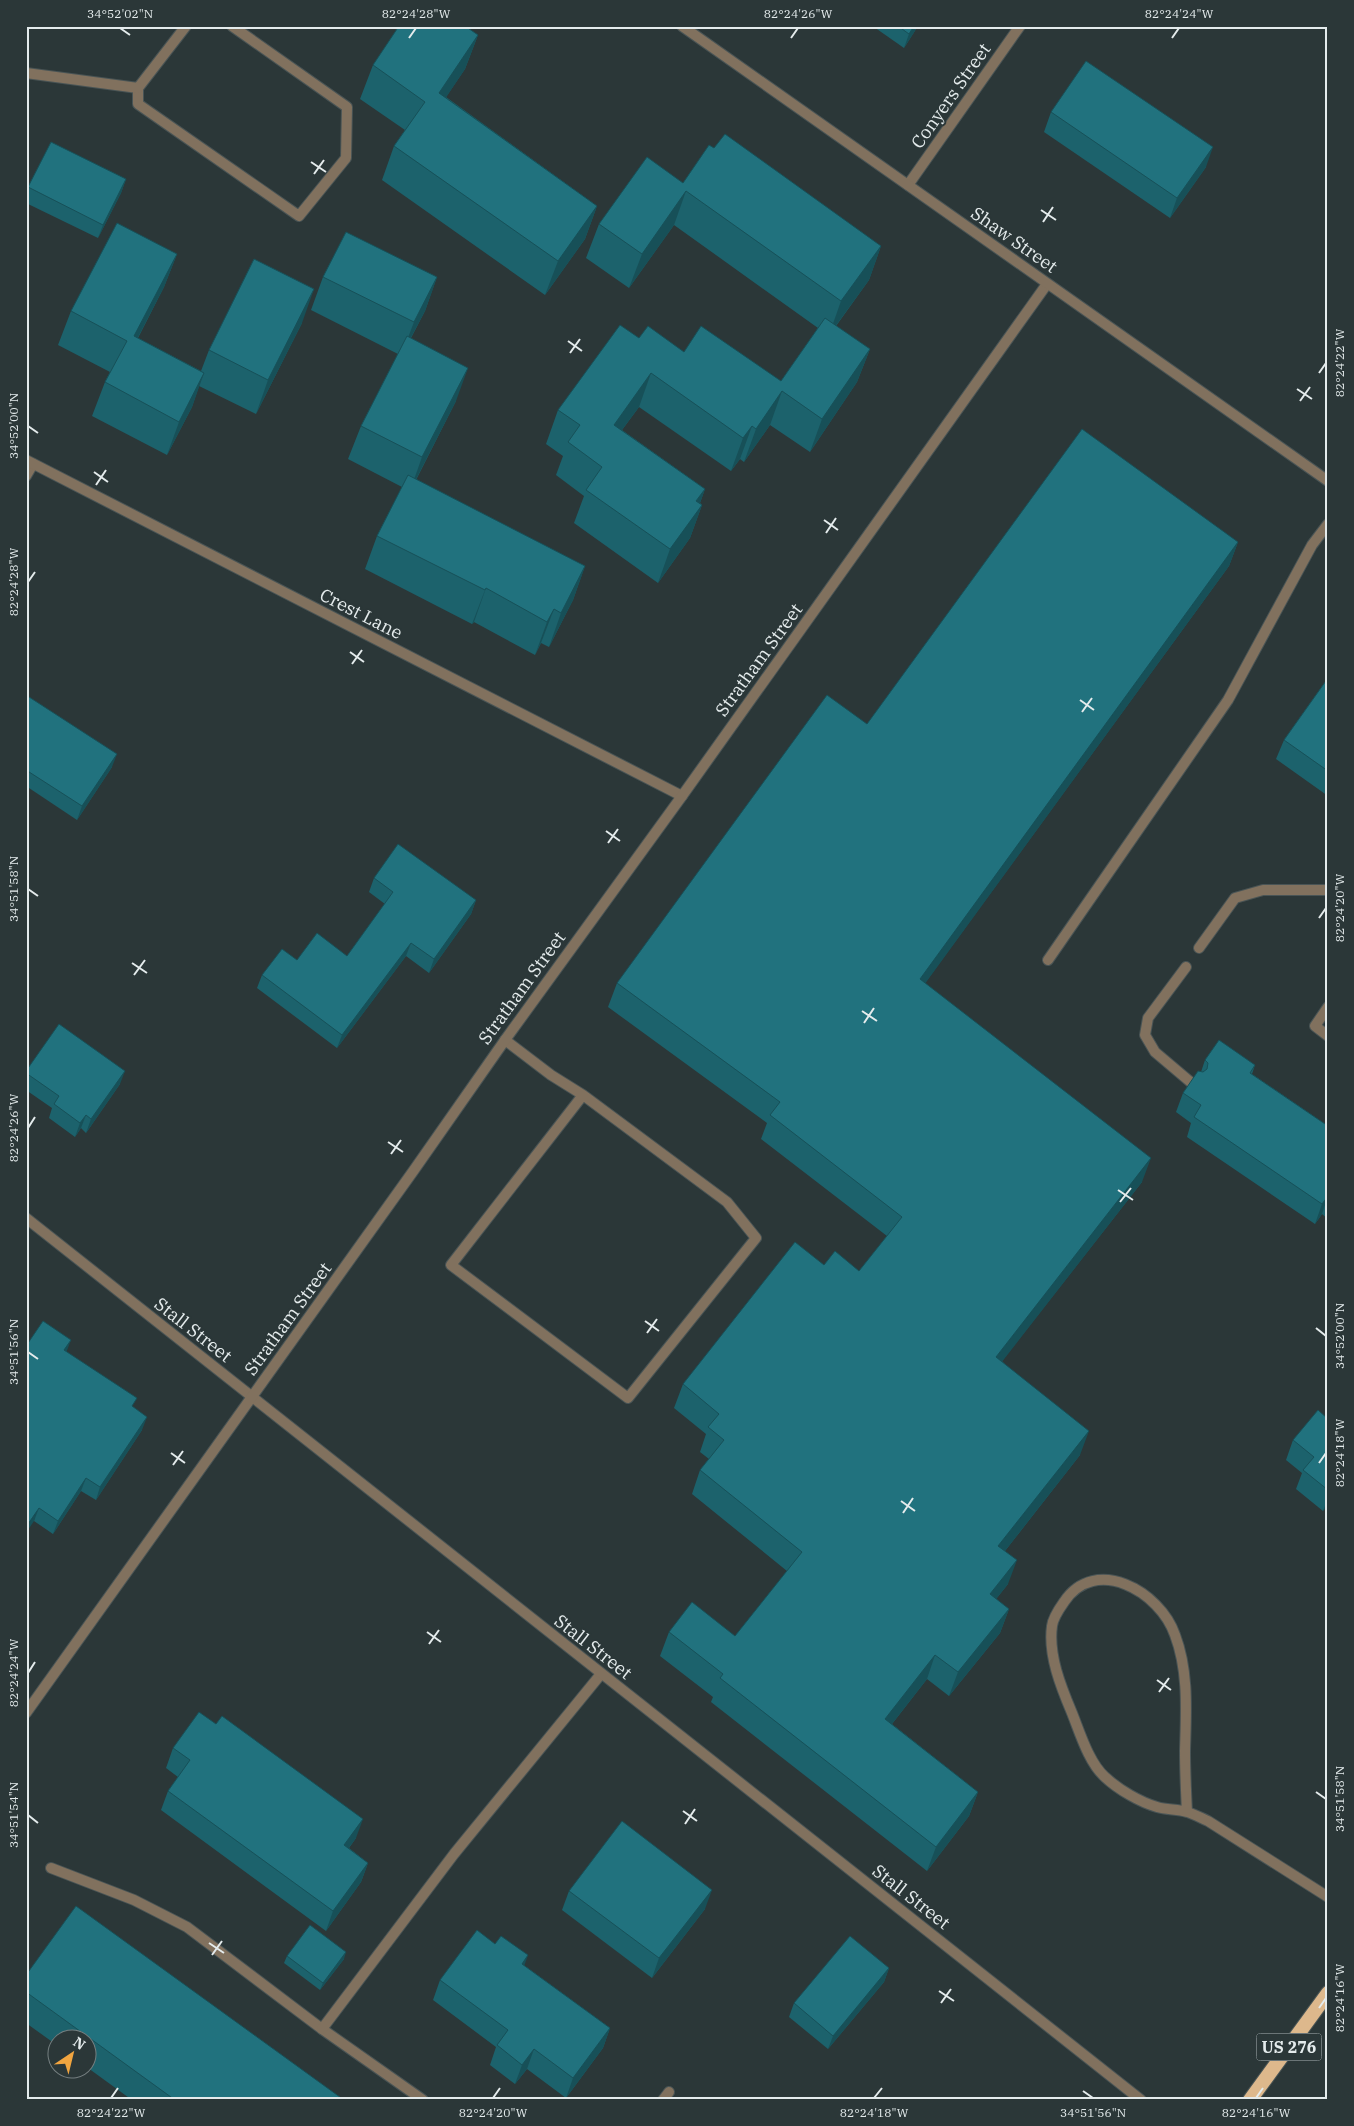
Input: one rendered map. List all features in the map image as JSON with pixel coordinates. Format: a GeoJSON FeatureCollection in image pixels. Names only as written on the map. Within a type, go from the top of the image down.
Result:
{"type":"FeatureCollection","features":[{"type":"Feature","properties":{"kind":"highway","name":"US 276"},"geometry":{"type":"LineString","coordinates":[[1250,2100],[1328,1994]]}},
{"type":"Feature","properties":{"kind":"street"},"geometry":{"type":"LineString","coordinates":[[186,26],[138,88],[138,104],[299,216],[346,158],[347,107],[232,26]]}},
{"type":"Feature","properties":{"kind":"street","name":"Shaw Street"},"geometry":{"type":"LineString","coordinates":[[682,26],[1328,481]]}},
{"type":"Feature","properties":{"kind":"street","name":"Conyers Street"},"geometry":{"type":"LineString","coordinates":[[908,185],[1020,26]]}},
{"type":"Feature","properties":{"kind":"street"},"geometry":{"type":"LineString","coordinates":[[26,73],[138,88]]}},
{"type":"Feature","properties":{"kind":"street","name":"Stratham Street"},"geometry":{"type":"LineString","coordinates":[[26,1713],[505,1040],[682,796],[1047,284]]}},
{"type":"Feature","properties":{"kind":"street"},"geometry":{"type":"LineString","coordinates":[[26,476],[30,462]]}},
{"type":"Feature","properties":{"kind":"street","name":"Crest Lane"},"geometry":{"type":"LineString","coordinates":[[30,462],[682,796]]}},
{"type":"Feature","properties":{"kind":"street"},"geometry":{"type":"LineString","coordinates":[[1048,960],[1228,700],[1312,545],[1328,524]]}},
{"type":"Feature","properties":{"kind":"street"},"geometry":{"type":"LineString","coordinates":[[1199,948],[1235,898],[1263,890],[1328,890]]}},
{"type":"Feature","properties":{"kind":"street"},"geometry":{"type":"LineString","coordinates":[[1186,967],[1148,1018],[1145,1036],[1155,1052],[1194,1085]]}},
{"type":"Feature","properties":{"kind":"street"},"geometry":{"type":"LineString","coordinates":[[1328,1007],[1315,1026],[1328,1036]]}},
{"type":"Feature","properties":{"kind":"street"},"geometry":{"type":"LineString","coordinates":[[505,1040],[551,1075],[584,1095],[727,1202],[756,1238],[628,1398],[451,1265],[584,1095]]}},
{"type":"Feature","properties":{"kind":"street","name":"Stall Street"},"geometry":{"type":"LineString","coordinates":[[26,1218],[1141,2100]]}},
{"type":"Feature","properties":{"kind":"street"},"geometry":{"type":"LineString","coordinates":[[1187,1812],[1186,1701],[1183,1666],[1175,1634],[1164,1615],[1146,1596],[1130,1586],[1103,1579],[1085,1582],[1071,1592],[1059,1609],[1052,1624],[1051,1646],[1061,1687],[1087,1749],[1104,1776],[1132,1796],[1157,1807],[1187,1812],[1208,1821],[1328,1897]]}},
{"type":"Feature","properties":{"kind":"street"},"geometry":{"type":"LineString","coordinates":[[322,2028],[454,1854],[601,1674]]}},
{"type":"Feature","properties":{"kind":"street"},"geometry":{"type":"LineString","coordinates":[[51,1868],[134,1900],[187,1927],[322,2028],[423,2100]]}},
{"type":"Feature","properties":{"kind":"building"},"geometry":{"type":"Polygon","coordinates":[[[399,26],[465,26],[478,35],[439,93],[597,206],[558,261],[394,146],[425,102],[373,65],[399,26]]]}},
{"type":"Feature","properties":{"kind":"building"},"geometry":{"type":"Polygon","coordinates":[[[898,26],[914,26],[909,34],[898,26]]]}},
{"type":"Feature","properties":{"kind":"building"},"geometry":{"type":"Polygon","coordinates":[[[1086,61],[1213,147],[1177,198],[1051,112],[1086,61]]]}},
{"type":"Feature","properties":{"kind":"building"},"geometry":{"type":"Polygon","coordinates":[[[725,134],[881,246],[841,301],[686,191],[642,254],[599,224],[647,157],[683,183],[709,145],[714,148],[725,134]]]}},
{"type":"Feature","properties":{"kind":"building"},"geometry":{"type":"Polygon","coordinates":[[[51,142],[126,179],[103,225],[28,187],[51,142]]]}},
{"type":"Feature","properties":{"kind":"building"},"geometry":{"type":"Polygon","coordinates":[[[117,223],[177,254],[134,336],[204,373],[179,422],[105,382],[127,341],[71,311],[117,223]]]}},
{"type":"Feature","properties":{"kind":"building"},"geometry":{"type":"Polygon","coordinates":[[[346,232],[437,277],[414,322],[323,277],[346,232]]]}},
{"type":"Feature","properties":{"kind":"building"},"geometry":{"type":"Polygon","coordinates":[[[254,259],[314,289],[268,380],[209,350],[254,259]]]}},
{"type":"Feature","properties":{"kind":"building"},"geometry":{"type":"Polygon","coordinates":[[[825,318],[870,349],[822,419],[782,391],[756,429],[752,426],[743,438],[651,373],[614,425],[705,489],[696,501],[702,505],[670,549],[586,490],[602,467],[568,442],[580,425],[558,410],[620,325],[639,338],[648,326],[684,352],[701,326],[781,381],[825,318]]]}},
{"type":"Feature","properties":{"kind":"building"},"geometry":{"type":"Polygon","coordinates":[[[407,336],[468,368],[422,457],[361,426],[407,336]]]}},
{"type":"Feature","properties":{"kind":"building"},"geometry":{"type":"Polygon","coordinates":[[[1082,429],[1238,542],[920,979],[1151,1158],[996,1357],[1089,1431],[998,1546],[1017,1560],[990,1594],[1009,1609],[958,1672],[935,1655],[885,1719],[978,1792],[936,1847],[720,1678],[723,1674],[669,1632],[692,1602],[735,1636],[802,1552],[700,1470],[724,1440],[708,1427],[719,1414],[683,1384],[795,1242],[824,1265],[835,1251],[859,1271],[902,1217],[770,1115],[780,1102],[617,983],[827,695],[867,724],[1082,429]]]}},
{"type":"Feature","properties":{"kind":"building"},"geometry":{"type":"Polygon","coordinates":[[[408,475],[585,566],[561,613],[554,609],[547,622],[486,588],[485,590],[377,536],[408,475]]]}},
{"type":"Feature","properties":{"kind":"building"},"geometry":{"type":"Polygon","coordinates":[[[1328,678],[1328,771],[1284,740],[1328,678]]]}},
{"type":"Feature","properties":{"kind":"building"},"geometry":{"type":"Polygon","coordinates":[[[26,695],[117,754],[82,806],[26,770],[26,695]]]}},
{"type":"Feature","properties":{"kind":"building"},"geometry":{"type":"Polygon","coordinates":[[[398,844],[476,900],[434,959],[411,943],[342,1035],[262,975],[282,949],[297,960],[317,933],[347,956],[393,892],[374,878],[398,844]]]}},
{"type":"Feature","properties":{"kind":"building"},"geometry":{"type":"Polygon","coordinates":[[[59,1024],[125,1071],[91,1119],[86,1115],[80,1123],[54,1104],[59,1096],[26,1073],[59,1024]]]}},
{"type":"Feature","properties":{"kind":"building"},"geometry":{"type":"Polygon","coordinates":[[[1219,1040],[1255,1065],[1250,1073],[1328,1126],[1328,1196],[1322,1204],[1194,1117],[1201,1105],[1183,1093],[1198,1071],[1203,1072],[1207,1069],[1208,1063],[1205,1060],[1219,1040]]]}},
{"type":"Feature","properties":{"kind":"building"},"geometry":{"type":"Polygon","coordinates":[[[43,1321],[71,1340],[64,1350],[137,1398],[132,1406],[147,1417],[100,1487],[86,1478],[58,1521],[39,1508],[26,1527],[26,1346],[43,1321]]]}},
{"type":"Feature","properties":{"kind":"building"},"geometry":{"type":"Polygon","coordinates":[[[1318,1410],[1328,1419],[1328,1490],[1303,1470],[1314,1457],[1293,1440],[1318,1410]]]}},
{"type":"Feature","properties":{"kind":"building"},"geometry":{"type":"Polygon","coordinates":[[[199,1712],[216,1724],[222,1716],[363,1819],[344,1845],[368,1863],[333,1911],[168,1791],[190,1760],[173,1748],[199,1712]]]}},
{"type":"Feature","properties":{"kind":"building"},"geometry":{"type":"Polygon","coordinates":[[[622,1821],[712,1890],[659,1958],[569,1891],[622,1821]]]}},
{"type":"Feature","properties":{"kind":"building"},"geometry":{"type":"Polygon","coordinates":[[[76,1906],[344,2100],[175,2100],[98,2044],[98,2028],[76,2028],[26,1992],[26,1975],[76,1906]]]}},
{"type":"Feature","properties":{"kind":"building"},"geometry":{"type":"Polygon","coordinates":[[[310,1925],[346,1952],[323,1983],[287,1956],[310,1925]]]}},
{"type":"Feature","properties":{"kind":"building"},"geometry":{"type":"Polygon","coordinates":[[[477,1930],[495,1944],[501,1936],[528,1955],[522,1964],[610,2028],[573,2078],[534,2049],[522,2065],[497,2045],[508,2030],[440,1980],[477,1930]]]}},
{"type":"Feature","properties":{"kind":"building"},"geometry":{"type":"Polygon","coordinates":[[[850,1936],[889,1968],[833,2036],[794,2003],[850,1936]]]}}]}
